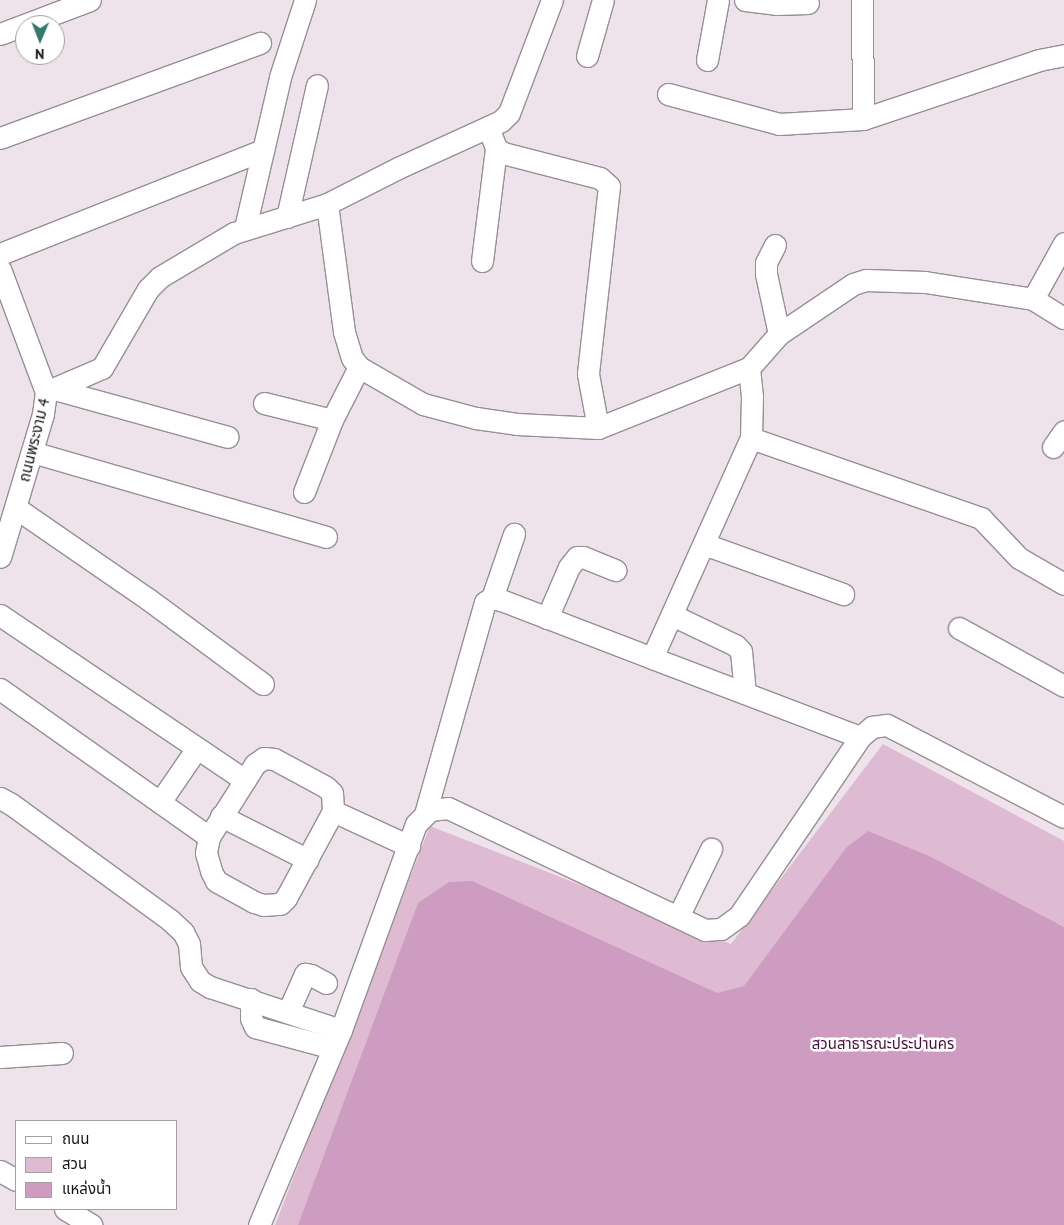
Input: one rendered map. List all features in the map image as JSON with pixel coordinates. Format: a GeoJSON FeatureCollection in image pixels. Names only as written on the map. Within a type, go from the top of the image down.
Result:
{"type":"FeatureCollection","features":[{"type":"Feature","properties":{"kind":"street"},"geometry":{"type":"LineString","coordinates":[[0,34],[90,0]]}},
{"type":"Feature","properties":{"kind":"street"},"geometry":{"type":"LineString","coordinates":[[244,228],[280,77],[305,0]]}},
{"type":"Feature","properties":{"kind":"street"},"geometry":{"type":"LineString","coordinates":[[50,391],[102,368],[148,289],[160,277],[244,228],[327,204],[398,168],[502,121],[509,113],[552,0]]}},
{"type":"Feature","properties":{"kind":"street"},"geometry":{"type":"LineString","coordinates":[[587,56],[603,0]]}},
{"type":"Feature","properties":{"kind":"street"},"geometry":{"type":"LineString","coordinates":[[706,60],[718,0]]}},
{"type":"Feature","properties":{"kind":"street"},"geometry":{"type":"LineString","coordinates":[[745,0],[776,4],[808,3]]}},
{"type":"Feature","properties":{"kind":"street"},"geometry":{"type":"LineString","coordinates":[[862,0],[863,119]]}},
{"type":"Feature","properties":{"kind":"street"},"geometry":{"type":"LineString","coordinates":[[0,138],[260,43]]}},
{"type":"Feature","properties":{"kind":"street"},"geometry":{"type":"LineString","coordinates":[[668,94],[779,124],[863,119],[1039,60],[1064,55]]}},
{"type":"Feature","properties":{"kind":"street"},"geometry":{"type":"LineString","coordinates":[[287,217],[316,84]]}},
{"type":"Feature","properties":{"kind":"street"},"geometry":{"type":"LineString","coordinates":[[482,261],[496,148],[488,127]]}},
{"type":"Feature","properties":{"kind":"street"},"geometry":{"type":"LineString","coordinates":[[496,148],[503,153],[600,178],[607,182],[609,186],[588,368],[598,428]]}},
{"type":"Feature","properties":{"kind":"street"},"geometry":{"type":"LineString","coordinates":[[0,254],[263,150]]}},
{"type":"Feature","properties":{"kind":"street"},"geometry":{"type":"LineString","coordinates":[[327,204],[344,332],[352,358],[359,367],[423,404],[476,418],[517,424],[598,428],[749,368],[779,334],[853,284],[866,280],[925,282],[1033,300],[1064,318]]}},
{"type":"Feature","properties":{"kind":"street"},"geometry":{"type":"LineString","coordinates":[[1033,300],[1064,244]]}},
{"type":"Feature","properties":{"kind":"street"},"geometry":{"type":"LineString","coordinates":[[775,245],[766,262],[766,274],[779,334]]}},
{"type":"Feature","properties":{"kind":"street","name":"ถนนพระงาม 4"},"geometry":{"type":"LineString","coordinates":[[0,269],[50,391],[0,557]]}},
{"type":"Feature","properties":{"kind":"street"},"geometry":{"type":"LineString","coordinates":[[304,492],[332,420],[359,367]]}},
{"type":"Feature","properties":{"kind":"street"},"geometry":{"type":"LineString","coordinates":[[652,658],[751,438],[752,397],[749,368]]}},
{"type":"Feature","properties":{"kind":"street"},"geometry":{"type":"LineString","coordinates":[[50,391],[228,437]]}},
{"type":"Feature","properties":{"kind":"street"},"geometry":{"type":"LineString","coordinates":[[264,403],[332,420]]}},
{"type":"Feature","properties":{"kind":"street"},"geometry":{"type":"LineString","coordinates":[[751,438],[981,518],[1019,558],[1064,584]]}},
{"type":"Feature","properties":{"kind":"street"},"geometry":{"type":"LineString","coordinates":[[32,452],[326,537]]}},
{"type":"Feature","properties":{"kind":"street"},"geometry":{"type":"LineString","coordinates":[[16,508],[148,599],[263,684]]}},
{"type":"Feature","properties":{"kind":"street"},"geometry":{"type":"LineString","coordinates":[[425,814],[477,627],[485,602],[492,598],[514,534]]}},
{"type":"Feature","properties":{"kind":"street"},"geometry":{"type":"LineString","coordinates":[[704,544],[843,594]]}},
{"type":"Feature","properties":{"kind":"street"},"geometry":{"type":"LineString","coordinates":[[546,618],[569,567],[578,557],[583,557],[616,570]]}},
{"type":"Feature","properties":{"kind":"street"},"geometry":{"type":"LineString","coordinates":[[492,598],[860,737]]}},
{"type":"Feature","properties":{"kind":"street"},"geometry":{"type":"LineString","coordinates":[[0,615],[245,780]]}},
{"type":"Feature","properties":{"kind":"street"},"geometry":{"type":"LineString","coordinates":[[672,615],[735,645],[741,651],[745,693]]}},
{"type":"Feature","properties":{"kind":"street"},"geometry":{"type":"LineString","coordinates":[[959,628],[1064,686]]}},
{"type":"Feature","properties":{"kind":"street"},"geometry":{"type":"LineString","coordinates":[[0,688],[209,837]]}},
{"type":"Feature","properties":{"kind":"street"},"geometry":{"type":"LineString","coordinates":[[260,1225],[337,1039],[416,824],[430,810],[448,808],[705,930],[722,929],[739,916],[860,737],[872,727],[887,725],[1064,817]]}},
{"type":"Feature","properties":{"kind":"street"},"geometry":{"type":"LineString","coordinates":[[160,802],[197,748]]}},
{"type":"Feature","properties":{"kind":"street"},"geometry":{"type":"LineString","coordinates":[[264,758],[274,759],[326,787],[332,793],[333,811],[308,860],[286,898],[280,904],[264,905],[254,902],[216,881],[206,853],[209,837],[256,764],[264,758]]}},
{"type":"Feature","properties":{"kind":"street"},"geometry":{"type":"LineString","coordinates":[[0,798],[11,804],[170,920],[182,932],[189,944],[192,967],[200,981],[210,987],[288,1012],[337,1039]]}},
{"type":"Feature","properties":{"kind":"street"},"geometry":{"type":"LineString","coordinates":[[333,811],[409,846]]}},
{"type":"Feature","properties":{"kind":"street"},"geometry":{"type":"LineString","coordinates":[[221,816],[308,860]]}},
{"type":"Feature","properties":{"kind":"street"},"geometry":{"type":"LineString","coordinates":[[678,917],[711,850]]}},
{"type":"Feature","properties":{"kind":"street"},"geometry":{"type":"LineString","coordinates":[[288,1012],[305,974],[312,975],[326,982]]}},
{"type":"Feature","properties":{"kind":"street"},"geometry":{"type":"LineString","coordinates":[[251,999],[251,1018],[255,1027],[337,1039]]}},
{"type":"Feature","properties":{"kind":"street"},"geometry":{"type":"LineString","coordinates":[[0,1057],[62,1053]]}},
{"type":"Feature","properties":{"kind":"street"},"geometry":{"type":"LineString","coordinates":[[0,1171],[15,1179]]}},
{"type":"Feature","properties":{"kind":"street"},"geometry":{"type":"LineString","coordinates":[[67,1210],[92,1225]]}},
{"type":"Feature","properties":{"kind":"green space","name":"สวนสาธารณะประปานคร"},"geometry":{"type":"Polygon","coordinates":[[[883,744],[1064,841],[1064,1225],[275,1225],[430,826],[731,944],[883,744]]]}},
{"type":"Feature","properties":{"kind":"water","name":"สวนสาธารณะประปานคร"},"geometry":{"type":"Polygon","coordinates":[[[868,831],[929,856],[1064,927],[1064,1225],[298,1225],[418,903],[449,882],[472,881],[717,993],[744,986],[846,848],[868,831]]]}}]}
